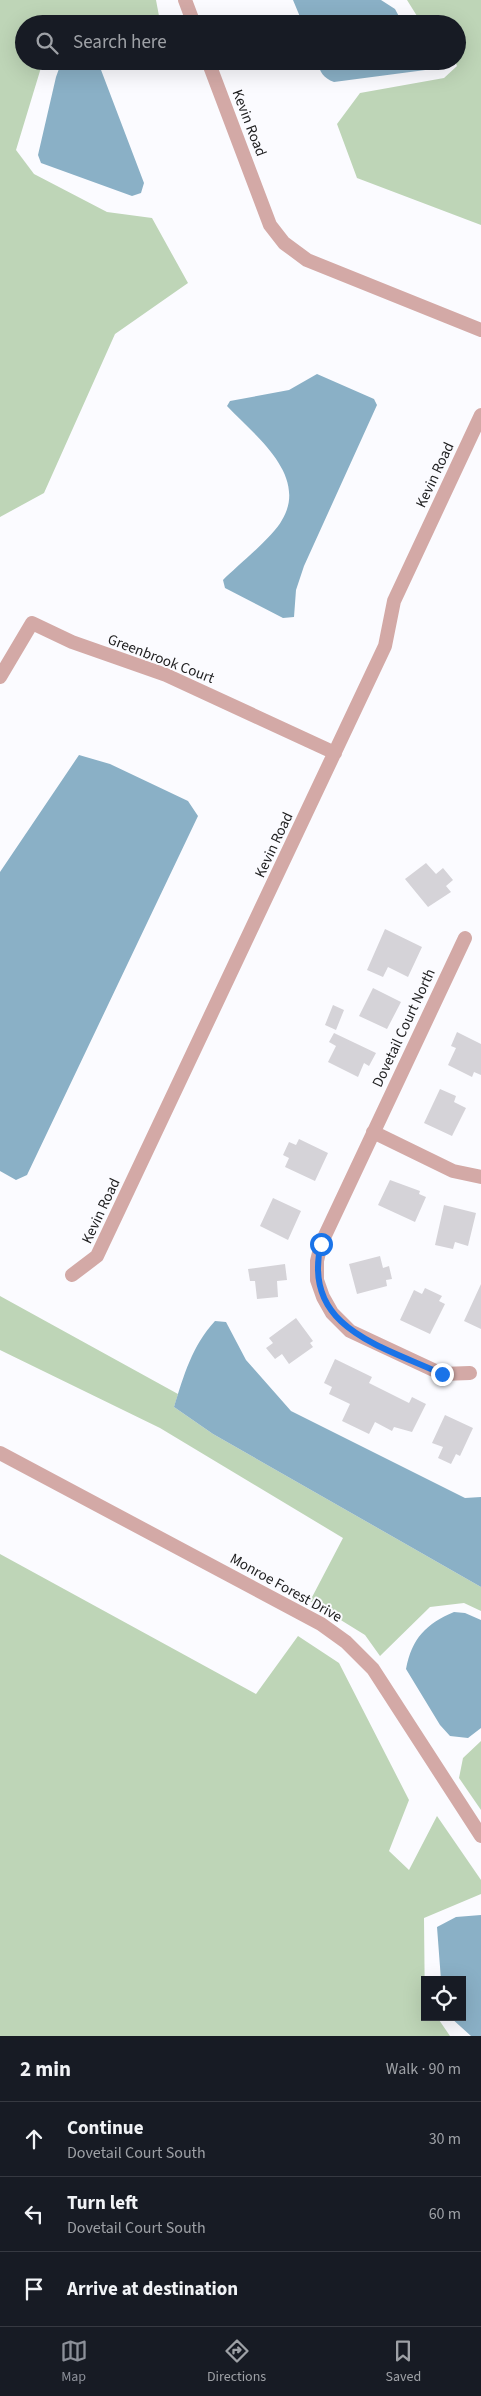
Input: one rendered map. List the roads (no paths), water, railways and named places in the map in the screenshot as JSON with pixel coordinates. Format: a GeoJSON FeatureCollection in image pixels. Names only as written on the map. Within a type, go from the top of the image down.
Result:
{"type":"FeatureCollection","features":[{"type":"Feature","properties":{"kind":"street"},"geometry":{"type":"LineString","coordinates":[[185,0],[191,15]]}},
{"type":"Feature","properties":{"kind":"street","name":"Kevin Road"},"geometry":{"type":"LineString","coordinates":[[211,70],[270,225],[284,243],[307,260],[481,330]]}},
{"type":"Feature","properties":{"kind":"street","name":"Kevin Road"},"geometry":{"type":"LineString","coordinates":[[72,1275],[97,1256],[385,646],[394,601],[481,415]]}},
{"type":"Feature","properties":{"kind":"street","name":"Greenbrook Court"},"geometry":{"type":"LineString","coordinates":[[0,677],[32,623],[72,642],[166,675],[335,753]]}},
{"type":"Feature","properties":{"kind":"street","name":"Dovetail Court North"},"geometry":{"type":"LineString","coordinates":[[465,938],[321,1244],[317,1271],[323,1297],[332,1314],[350,1331],[442,1374],[470,1373]]}},
{"type":"Feature","properties":{"kind":"street"},"geometry":{"type":"LineString","coordinates":[[373,1132],[453,1171],[481,1177]]}},
{"type":"Feature","properties":{"kind":"street","name":"Monroe Forest Drive"},"geometry":{"type":"LineString","coordinates":[[0,1452],[321,1624],[346,1642],[373,1669],[481,1836]]}},
{"type":"Feature","properties":{"kind":"water"},"geometry":{"type":"Polygon","coordinates":[[[293,0],[381,0],[395,9],[398,15],[299,15],[293,0]]]}},
{"type":"Feature","properties":{"kind":"water"},"geometry":{"type":"Polygon","coordinates":[[[59,70],[101,70],[144,183],[141,193],[132,196],[41,163],[38,155],[59,70]]]}},
{"type":"Feature","properties":{"kind":"water"},"geometry":{"type":"Polygon","coordinates":[[[320,70],[425,70],[334,82],[322,74],[320,70]]]}},
{"type":"Feature","properties":{"kind":"water"},"geometry":{"type":"Polygon","coordinates":[[[317,374],[374,399],[377,405],[304,566],[296,590],[294,617],[283,618],[225,588],[223,580],[255,551],[282,520],[288,503],[289,487],[284,472],[275,457],[227,406],[230,401],[289,390],[317,374]]]}},
{"type":"Feature","properties":{"kind":"water"},"geometry":{"type":"Polygon","coordinates":[[[79,755],[110,764],[188,801],[198,816],[27,1175],[16,1180],[0,1171],[0,872],[79,755]]]}},
{"type":"Feature","properties":{"kind":"water"},"geometry":{"type":"Polygon","coordinates":[[[215,1321],[226,1322],[246,1360],[291,1411],[465,1498],[481,1497],[481,1587],[213,1434],[174,1407],[185,1372],[200,1340],[215,1321]]]}},
{"type":"Feature","properties":{"kind":"water"},"geometry":{"type":"Polygon","coordinates":[[[454,1612],[465,1613],[481,1620],[481,1728],[468,1738],[450,1736],[440,1725],[406,1669],[412,1649],[422,1633],[428,1627],[454,1612]]]}},
{"type":"Feature","properties":{"kind":"water"},"geometry":{"type":"Polygon","coordinates":[[[481,1915],[481,2036],[471,2036],[454,2021],[466,2021],[466,1976],[441,1976],[437,1927],[456,1917],[481,1915]]]}}]}
